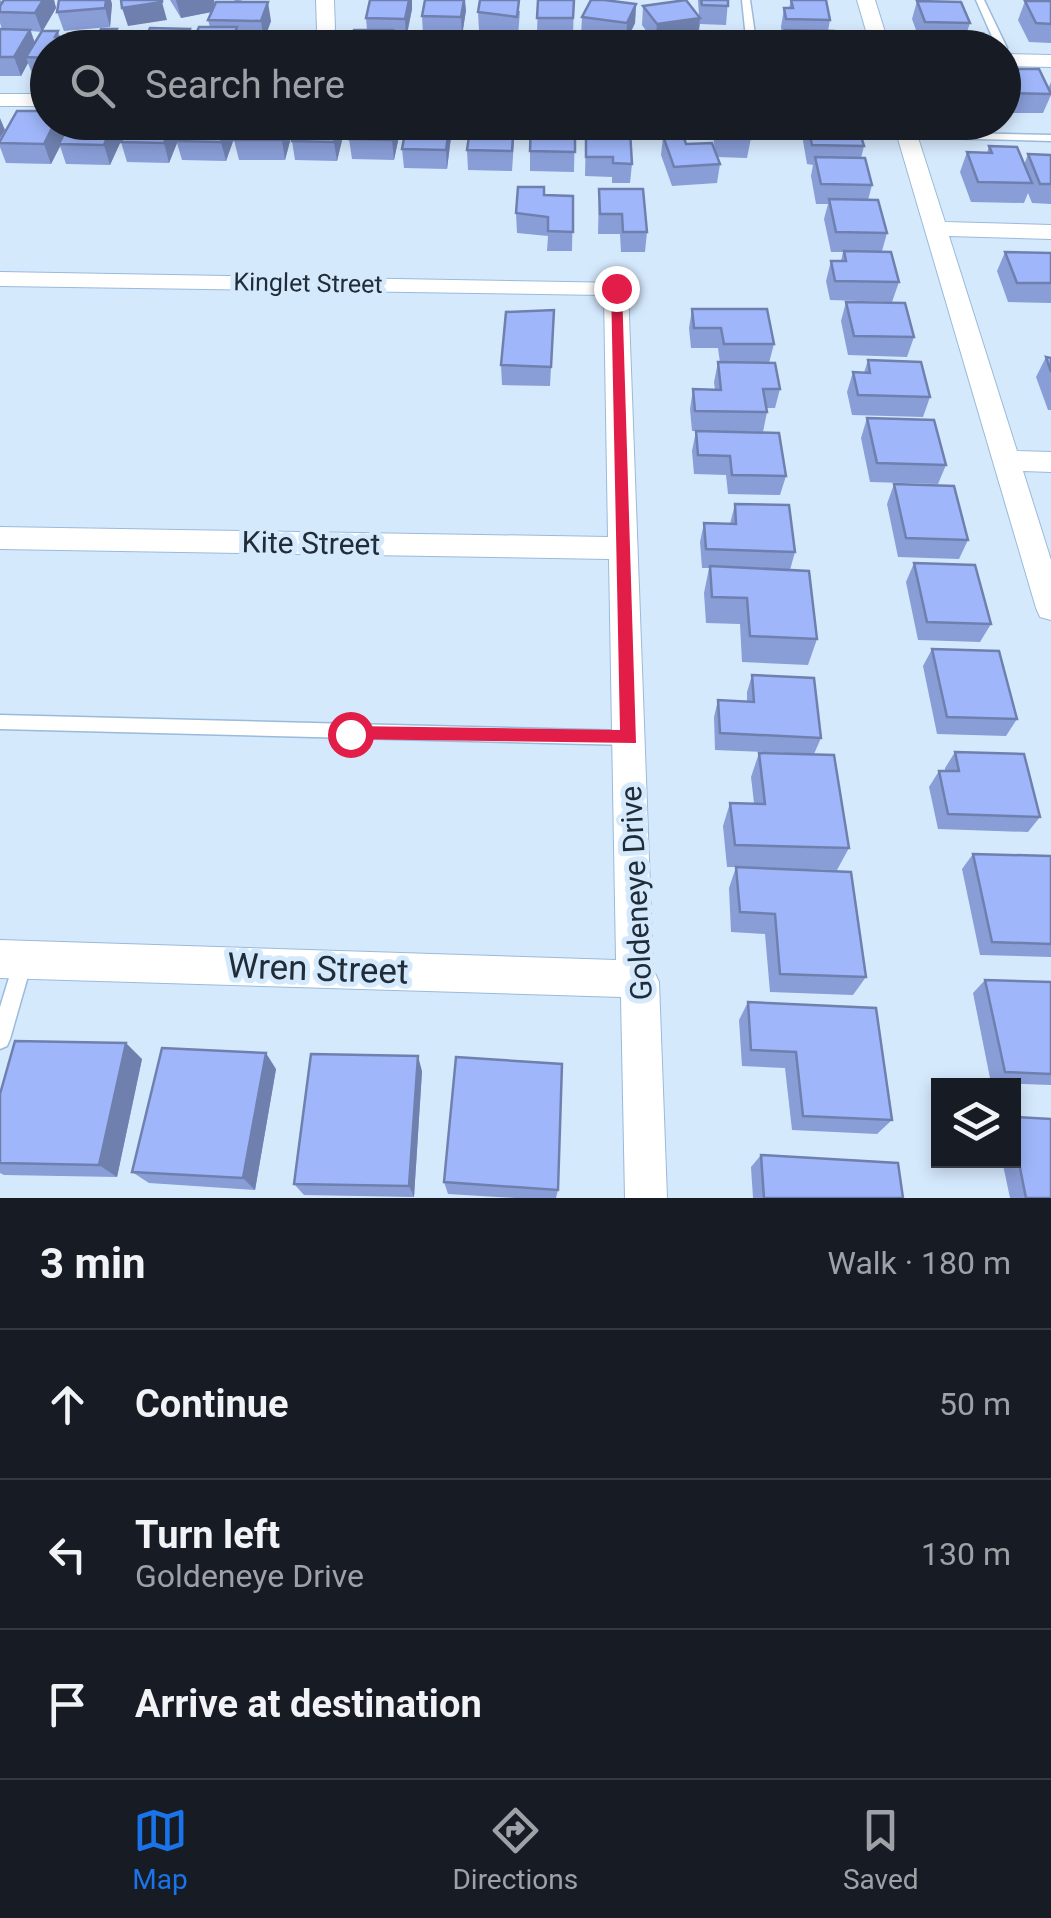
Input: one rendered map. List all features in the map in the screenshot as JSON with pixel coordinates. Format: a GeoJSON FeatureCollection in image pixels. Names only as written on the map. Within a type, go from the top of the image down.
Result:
{"type":"FeatureCollection","features":[{"type":"Feature","properties":{"kind":"street"},"geometry":{"type":"LineString","coordinates":[[324,0],[326,30]]}},
{"type":"Feature","properties":{"kind":"street"},"geometry":{"type":"LineString","coordinates":[[866,0],[876,30]]}},
{"type":"Feature","properties":{"kind":"street"},"geometry":{"type":"LineString","coordinates":[[1021,57],[1051,61]]}},
{"type":"Feature","properties":{"kind":"street"},"geometry":{"type":"LineString","coordinates":[[0,100],[30,100]]}},
{"type":"Feature","properties":{"kind":"street"},"geometry":{"type":"LineString","coordinates":[[908,140],[1051,608]]}},
{"type":"Feature","properties":{"kind":"street"},"geometry":{"type":"LineString","coordinates":[[935,230],[1051,232]]}},
{"type":"Feature","properties":{"kind":"street","name":"Kinglet Street"},"geometry":{"type":"LineString","coordinates":[[0,278],[616,288]]}},
{"type":"Feature","properties":{"kind":"street","name":"Goldeneye Drive"},"geometry":{"type":"LineString","coordinates":[[616,288],[635,978],[640,982],[646,1198]]}},
{"type":"Feature","properties":{"kind":"street"},"geometry":{"type":"LineString","coordinates":[[1004,460],[1051,462]]}},
{"type":"Feature","properties":{"kind":"street","name":"Kite Street"},"geometry":{"type":"LineString","coordinates":[[0,538],[621,548]]}},
{"type":"Feature","properties":{"kind":"street","name":"Wren Street"},"geometry":{"type":"LineString","coordinates":[[12,959],[635,978]]}},
{"type":"Feature","properties":{"kind":"lane"},"geometry":{"type":"LineString","coordinates":[[746,0],[750,30]]}},
{"type":"Feature","properties":{"kind":"lane"},"geometry":{"type":"LineString","coordinates":[[980,0],[993,30]]}},
{"type":"Feature","properties":{"kind":"lane"},"geometry":{"type":"LineString","coordinates":[[1021,136],[1051,138]]}},
{"type":"Feature","properties":{"kind":"lane"},"geometry":{"type":"LineString","coordinates":[[0,722],[350,734],[629,738]]}},
{"type":"Feature","properties":{"kind":"lane"},"geometry":{"type":"LineString","coordinates":[[0,1039],[12,959]]}},
{"type":"Feature","properties":{"kind":"building"},"geometry":{"type":"Polygon","coordinates":[[[4,0],[43,0],[35,13],[0,12],[4,0]]]}},
{"type":"Feature","properties":{"kind":"building"},"geometry":{"type":"Polygon","coordinates":[[[59,0],[106,0],[105,8],[57,12],[59,0]]]}},
{"type":"Feature","properties":{"kind":"building"},"geometry":{"type":"Polygon","coordinates":[[[121,0],[162,0],[162,2],[122,8],[121,0]]]}},
{"type":"Feature","properties":{"kind":"building"},"geometry":{"type":"Polygon","coordinates":[[[370,0],[409,0],[405,19],[366,18],[370,0]]]}},
{"type":"Feature","properties":{"kind":"building"},"geometry":{"type":"Polygon","coordinates":[[[425,0],[464,0],[461,17],[422,16],[425,0]]]}},
{"type":"Feature","properties":{"kind":"building"},"geometry":{"type":"Polygon","coordinates":[[[480,0],[519,0],[517,17],[478,12],[480,0]]]}},
{"type":"Feature","properties":{"kind":"building"},"geometry":{"type":"Polygon","coordinates":[[[538,0],[574,0],[573,18],[537,18],[538,0]]]}},
{"type":"Feature","properties":{"kind":"building"},"geometry":{"type":"Polygon","coordinates":[[[591,0],[636,4],[627,23],[582,17],[591,0]]]}},
{"type":"Feature","properties":{"kind":"building"},"geometry":{"type":"Polygon","coordinates":[[[686,0],[700,18],[657,24],[643,6],[686,0]]]}},
{"type":"Feature","properties":{"kind":"building"},"geometry":{"type":"Polygon","coordinates":[[[701,0],[728,0],[728,6],[702,5],[701,0]]]}},
{"type":"Feature","properties":{"kind":"building"},"geometry":{"type":"Polygon","coordinates":[[[791,0],[826,0],[830,20],[786,19],[784,8],[793,8],[791,0]]]}},
{"type":"Feature","properties":{"kind":"building"},"geometry":{"type":"Polygon","coordinates":[[[917,1],[961,2],[970,23],[925,22],[917,1]]]}},
{"type":"Feature","properties":{"kind":"building"},"geometry":{"type":"Polygon","coordinates":[[[1025,1],[1051,1],[1051,24],[1036,23],[1025,1]]]}},
{"type":"Feature","properties":{"kind":"building"},"geometry":{"type":"Polygon","coordinates":[[[216,2],[268,2],[261,21],[208,20],[216,2]]]}},
{"type":"Feature","properties":{"kind":"building"},"geometry":{"type":"Polygon","coordinates":[[[199,27],[237,27],[236,30],[198,30],[199,27]]]}},
{"type":"Feature","properties":{"kind":"building"},"geometry":{"type":"Polygon","coordinates":[[[0,29],[30,30],[14,57],[0,57],[0,29]]]}},
{"type":"Feature","properties":{"kind":"building"},"geometry":{"type":"Polygon","coordinates":[[[1021,69],[1039,69],[1051,94],[1021,93],[1021,69]]]}},
{"type":"Feature","properties":{"kind":"building"},"geometry":{"type":"Polygon","coordinates":[[[17,111],[30,111],[30,140],[46,140],[44,144],[0,141],[17,111]]]}},
{"type":"Feature","properties":{"kind":"building"},"geometry":{"type":"Polygon","coordinates":[[[61,140],[106,140],[104,145],[59,144],[61,140]]]}},
{"type":"Feature","properties":{"kind":"building"},"geometry":{"type":"Polygon","coordinates":[[[122,140],[165,140],[164,143],[122,140]]]}},
{"type":"Feature","properties":{"kind":"building"},"geometry":{"type":"Polygon","coordinates":[[[176,140],[222,140],[221,142],[176,140]]]}},
{"type":"Feature","properties":{"kind":"building"},"geometry":{"type":"Polygon","coordinates":[[[292,140],[334,140],[334,142],[292,140]]]}},
{"type":"Feature","properties":{"kind":"building"},"geometry":{"type":"Polygon","coordinates":[[[404,140],[447,140],[446,150],[402,149],[404,140]]]}},
{"type":"Feature","properties":{"kind":"building"},"geometry":{"type":"Polygon","coordinates":[[[468,140],[513,140],[512,151],[467,150],[468,140]]]}},
{"type":"Feature","properties":{"kind":"building"},"geometry":{"type":"Polygon","coordinates":[[[530,140],[575,140],[575,152],[530,151],[530,140]]]}},
{"type":"Feature","properties":{"kind":"building"},"geometry":{"type":"Polygon","coordinates":[[[586,140],[631,140],[632,164],[613,163],[613,157],[586,157],[586,140]]]}},
{"type":"Feature","properties":{"kind":"building"},"geometry":{"type":"Polygon","coordinates":[[[664,140],[712,143],[720,164],[674,167],[664,140]]]}},
{"type":"Feature","properties":{"kind":"building"},"geometry":{"type":"Polygon","coordinates":[[[811,140],[862,140],[864,146],[812,145],[811,140]]]}},
{"type":"Feature","properties":{"kind":"building"},"geometry":{"type":"Polygon","coordinates":[[[989,146],[1017,147],[1032,183],[978,182],[967,152],[992,153],[989,146]]]}},
{"type":"Feature","properties":{"kind":"building"},"geometry":{"type":"Polygon","coordinates":[[[1028,154],[1051,155],[1051,184],[1040,184],[1028,154]]]}},
{"type":"Feature","properties":{"kind":"building"},"geometry":{"type":"Polygon","coordinates":[[[815,157],[865,158],[872,185],[821,184],[815,157]]]}},
{"type":"Feature","properties":{"kind":"building"},"geometry":{"type":"Polygon","coordinates":[[[518,187],[544,187],[544,195],[573,196],[573,232],[548,231],[548,217],[516,213],[518,187]]]}},
{"type":"Feature","properties":{"kind":"building"},"geometry":{"type":"Polygon","coordinates":[[[599,189],[643,189],[647,232],[623,232],[622,214],[600,214],[599,189]]]}},
{"type":"Feature","properties":{"kind":"building"},"geometry":{"type":"Polygon","coordinates":[[[829,199],[878,200],[887,233],[836,232],[829,199]]]}},
{"type":"Feature","properties":{"kind":"building"},"geometry":{"type":"Polygon","coordinates":[[[844,251],[891,252],[899,282],[835,281],[831,261],[846,261],[844,251]]]}},
{"type":"Feature","properties":{"kind":"building"},"geometry":{"type":"Polygon","coordinates":[[[1005,252],[1051,253],[1051,283],[1017,283],[1005,252]]]}},
{"type":"Feature","properties":{"kind":"building"},"geometry":{"type":"Polygon","coordinates":[[[846,302],[905,303],[914,337],[854,336],[846,302]]]}},
{"type":"Feature","properties":{"kind":"building"},"geometry":{"type":"Polygon","coordinates":[[[692,309],[767,309],[774,344],[724,344],[721,328],[694,328],[692,309]]]}},
{"type":"Feature","properties":{"kind":"building"},"geometry":{"type":"Polygon","coordinates":[[[554,310],[551,367],[501,365],[506,312],[554,310]]]}},
{"type":"Feature","properties":{"kind":"building"},"geometry":{"type":"Polygon","coordinates":[[[868,360],[921,362],[930,397],[858,395],[853,372],[870,373],[868,360]]]}},
{"type":"Feature","properties":{"kind":"building"},"geometry":{"type":"Polygon","coordinates":[[[718,362],[775,363],[780,389],[763,389],[767,412],[695,411],[693,389],[721,390],[718,362]]]}},
{"type":"Feature","properties":{"kind":"building"},"geometry":{"type":"Polygon","coordinates":[[[867,418],[934,420],[946,465],[877,463],[867,418]]]}},
{"type":"Feature","properties":{"kind":"building"},"geometry":{"type":"Polygon","coordinates":[[[696,431],[779,433],[786,476],[732,475],[730,456],[698,455],[696,431]]]}},
{"type":"Feature","properties":{"kind":"building"},"geometry":{"type":"Polygon","coordinates":[[[894,484],[954,486],[968,540],[906,538],[894,484]]]}},
{"type":"Feature","properties":{"kind":"building"},"geometry":{"type":"Polygon","coordinates":[[[735,504],[789,505],[795,552],[706,549],[704,523],[736,524],[735,504]]]}},
{"type":"Feature","properties":{"kind":"building"},"geometry":{"type":"Polygon","coordinates":[[[914,563],[975,565],[991,624],[927,622],[914,563]]]}},
{"type":"Feature","properties":{"kind":"building"},"geometry":{"type":"Polygon","coordinates":[[[710,566],[809,571],[817,639],[750,636],[747,598],[712,597],[710,566]]]}},
{"type":"Feature","properties":{"kind":"building"},"geometry":{"type":"Polygon","coordinates":[[[932,649],[999,651],[1017,719],[947,717],[932,649]]]}},
{"type":"Feature","properties":{"kind":"building"},"geometry":{"type":"Polygon","coordinates":[[[752,675],[814,678],[821,738],[720,733],[718,700],[754,702],[752,675]]]}},
{"type":"Feature","properties":{"kind":"building"},"geometry":{"type":"Polygon","coordinates":[[[955,752],[1024,754],[1040,817],[948,814],[939,771],[959,771],[955,752]]]}},
{"type":"Feature","properties":{"kind":"building"},"geometry":{"type":"Polygon","coordinates":[[[759,753],[834,755],[849,848],[735,845],[730,803],[765,804],[759,753]]]}},
{"type":"Feature","properties":{"kind":"building"},"geometry":{"type":"Polygon","coordinates":[[[973,854],[1051,856],[1051,944],[992,942],[973,854]]]}},
{"type":"Feature","properties":{"kind":"building"},"geometry":{"type":"Polygon","coordinates":[[[736,867],[851,872],[866,977],[780,974],[775,914],[740,912],[736,867]]]}},
{"type":"Feature","properties":{"kind":"building"},"geometry":{"type":"Polygon","coordinates":[[[985,980],[1051,982],[1051,1074],[1005,1072],[985,980]]]}},
{"type":"Feature","properties":{"kind":"building"},"geometry":{"type":"Polygon","coordinates":[[[748,1002],[876,1008],[892,1120],[803,1116],[796,1052],[751,1050],[748,1002]]]}},
{"type":"Feature","properties":{"kind":"building"},"geometry":{"type":"Polygon","coordinates":[[[15,1041],[126,1043],[99,1165],[0,1163],[0,1094],[15,1041]]]}},
{"type":"Feature","properties":{"kind":"building"},"geometry":{"type":"Polygon","coordinates":[[[162,1048],[266,1053],[243,1178],[132,1172],[162,1048]]]}},
{"type":"Feature","properties":{"kind":"building"},"geometry":{"type":"Polygon","coordinates":[[[311,1054],[418,1056],[409,1186],[294,1184],[311,1054]]]}},
{"type":"Feature","properties":{"kind":"building"},"geometry":{"type":"Polygon","coordinates":[[[456,1057],[562,1064],[558,1190],[444,1182],[456,1057]]]}},
{"type":"Feature","properties":{"kind":"building"},"geometry":{"type":"Polygon","coordinates":[[[1021,1117],[1051,1119],[1051,1198],[1026,1198],[1020,1168],[1021,1117]]]}},
{"type":"Feature","properties":{"kind":"building"},"geometry":{"type":"Polygon","coordinates":[[[761,1155],[898,1163],[903,1198],[764,1198],[761,1155]]]}},
{"type":"Feature","properties":{"kind":"route"},"geometry":{"type":"LineString","coordinates":[[350,734],[629,738],[616,288]]}}]}
